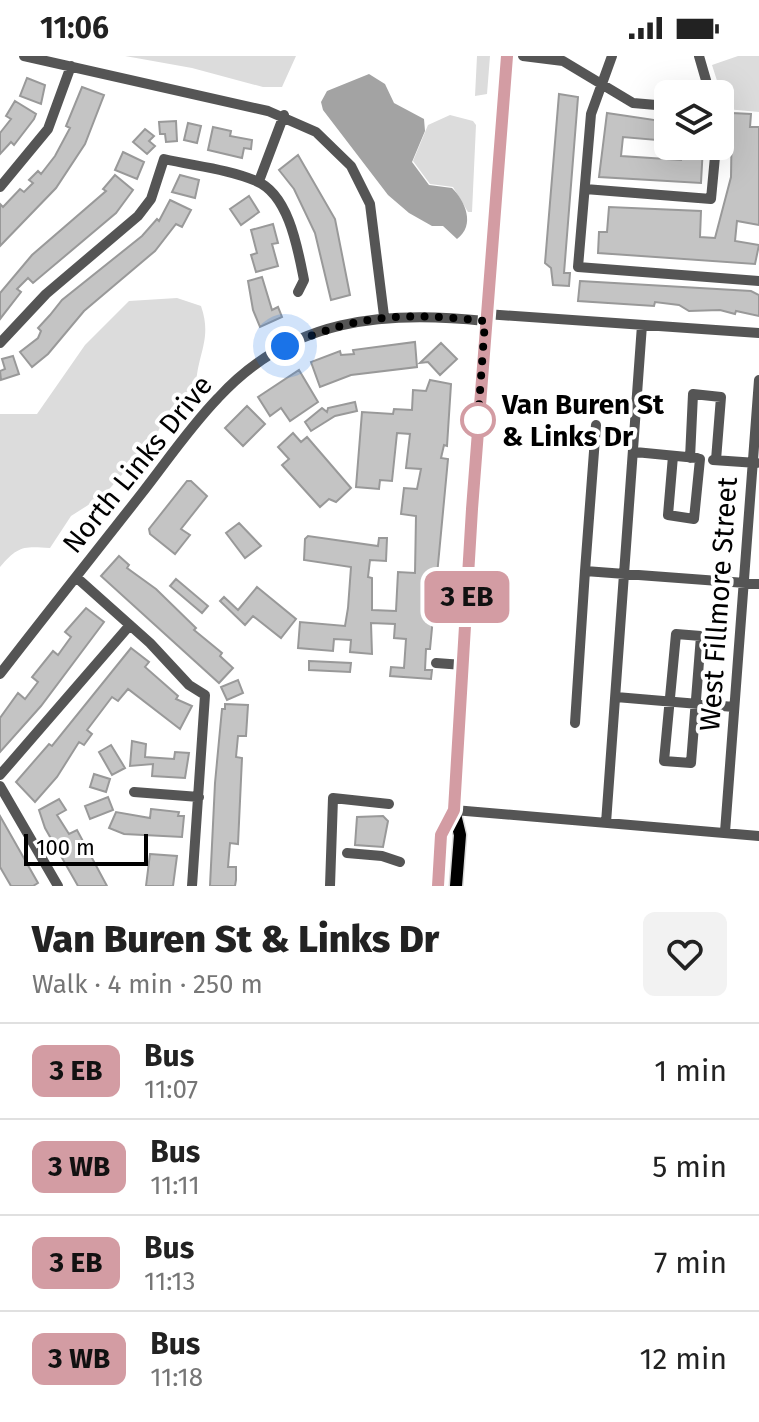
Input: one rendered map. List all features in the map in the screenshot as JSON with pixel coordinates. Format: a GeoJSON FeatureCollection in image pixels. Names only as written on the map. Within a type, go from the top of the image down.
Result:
{"type":"FeatureCollection","features":[{"type":"Feature","properties":{"kind":"main road"},"geometry":{"type":"LineString","coordinates":[[456,886],[460,835],[454,810],[486,318],[507,56]]}},
{"type":"Feature","properties":{"kind":"main road"},"geometry":{"type":"LineString","coordinates":[[438,886],[441,835],[454,810]]}},
{"type":"Feature","properties":{"kind":"street"},"geometry":{"type":"LineString","coordinates":[[24,56],[284,115],[328,142],[351,166],[370,204],[384,316]]}},
{"type":"Feature","properties":{"kind":"street"},"geometry":{"type":"LineString","coordinates":[[523,56],[563,61],[633,103],[654,105]]}},
{"type":"Feature","properties":{"kind":"street"},"geometry":{"type":"LineString","coordinates":[[612,56],[591,114],[578,267],[759,281]]}},
{"type":"Feature","properties":{"kind":"street"},"geometry":{"type":"LineString","coordinates":[[699,56],[706,80]]}},
{"type":"Feature","properties":{"kind":"street"},"geometry":{"type":"LineString","coordinates":[[0,187],[48,129],[71,66]]}},
{"type":"Feature","properties":{"kind":"street"},"geometry":{"type":"LineString","coordinates":[[259,181],[284,115]]}},
{"type":"Feature","properties":{"kind":"street"},"geometry":{"type":"LineString","coordinates":[[0,344],[46,294],[138,216],[151,199],[164,159],[259,181],[278,201],[291,229],[304,280],[298,292]]}},
{"type":"Feature","properties":{"kind":"street"},"geometry":{"type":"LineString","coordinates":[[585,189],[711,199],[715,160]]}},
{"type":"Feature","properties":{"kind":"street","name":"North Links Drive"},"geometry":{"type":"LineString","coordinates":[[0,674],[202,416],[244,374],[285,346],[328,328],[384,316],[642,325],[759,333]]}},
{"type":"Feature","properties":{"kind":"street"},"geometry":{"type":"LineString","coordinates":[[606,823],[642,325]]}},
{"type":"Feature","properties":{"kind":"street","name":"West Fillmore Street"},"geometry":{"type":"LineString","coordinates":[[725,832],[756,463],[759,380]]}},
{"type":"Feature","properties":{"kind":"street"},"geometry":{"type":"LineString","coordinates":[[673,456],[668,515],[694,519],[693,394],[721,397],[716,460]]}},
{"type":"Feature","properties":{"kind":"street"},"geometry":{"type":"LineString","coordinates":[[575,723],[596,425]]}},
{"type":"Feature","properties":{"kind":"street"},"geometry":{"type":"LineString","coordinates":[[635,452],[756,463]]}},
{"type":"Feature","properties":{"kind":"street"},"geometry":{"type":"LineString","coordinates":[[585,571],[759,584]]}},
{"type":"Feature","properties":{"kind":"street"},"geometry":{"type":"LineString","coordinates":[[76,577],[130,625],[189,685],[205,695],[192,886]]}},
{"type":"Feature","properties":{"kind":"street"},"geometry":{"type":"LineString","coordinates":[[0,775],[130,625]]}},
{"type":"Feature","properties":{"kind":"street"},"geometry":{"type":"LineString","coordinates":[[676,634],[701,636],[697,704],[691,763],[664,761],[676,634]]}},
{"type":"Feature","properties":{"kind":"street"},"geometry":{"type":"LineString","coordinates":[[436,663],[463,665]]}},
{"type":"Feature","properties":{"kind":"street"},"geometry":{"type":"LineString","coordinates":[[616,697],[734,707]]}},
{"type":"Feature","properties":{"kind":"street"},"geometry":{"type":"LineString","coordinates":[[0,786],[58,886]]}},
{"type":"Feature","properties":{"kind":"street"},"geometry":{"type":"LineString","coordinates":[[134,792],[199,797]]}},
{"type":"Feature","properties":{"kind":"street"},"geometry":{"type":"LineString","coordinates":[[330,886],[333,798],[389,804]]}},
{"type":"Feature","properties":{"kind":"street"},"geometry":{"type":"LineString","coordinates":[[454,810],[759,836]]}},
{"type":"Feature","properties":{"kind":"street"},"geometry":{"type":"LineString","coordinates":[[347,853],[382,856],[400,862]]}},
{"type":"Feature","properties":{"kind":"shaded area"},"geometry":{"type":"Polygon","coordinates":[[[125,56],[296,56],[282,87],[263,87],[192,68],[125,56]]]}},
{"type":"Feature","properties":{"kind":"shaded area"},"geometry":{"type":"Polygon","coordinates":[[[477,56],[490,56],[487,94],[475,96],[477,56]]]}},
{"type":"Feature","properties":{"kind":"shaded area"},"geometry":{"type":"Polygon","coordinates":[[[738,56],[759,56],[759,112],[734,110],[734,80],[717,80],[712,65],[738,56]]]}},
{"type":"Feature","properties":{"kind":"shaded area"},"geometry":{"type":"Polygon","coordinates":[[[369,74],[385,84],[394,103],[424,119],[425,131],[412,162],[429,185],[452,188],[461,199],[467,220],[463,233],[457,239],[443,226],[432,226],[409,213],[388,195],[323,110],[321,102],[327,91],[369,74]]]}},
{"type":"Feature","properties":{"kind":"shaded area"},"geometry":{"type":"Polygon","coordinates":[[[450,115],[473,121],[476,125],[472,212],[468,212],[453,187],[430,184],[413,161],[428,125],[450,115]]]}},
{"type":"Feature","properties":{"kind":"shaded area"},"geometry":{"type":"Polygon","coordinates":[[[177,298],[201,306],[204,318],[205,338],[196,389],[166,414],[156,436],[104,495],[71,516],[50,548],[22,549],[0,567],[0,414],[37,414],[85,345],[129,301],[177,298]]]}},
{"type":"Feature","properties":{"kind":"building"},"geometry":{"type":"Polygon","coordinates":[[[27,78],[45,85],[41,104],[20,96],[27,78]]]}},
{"type":"Feature","properties":{"kind":"building"},"geometry":{"type":"Polygon","coordinates":[[[82,87],[104,95],[85,144],[56,188],[0,246],[0,204],[3,207],[20,189],[24,192],[33,183],[29,180],[38,171],[41,174],[55,156],[70,128],[66,126],[82,87]]]}},
{"type":"Feature","properties":{"kind":"building"},"geometry":{"type":"Polygon","coordinates":[[[559,94],[578,97],[564,273],[570,273],[569,286],[553,285],[551,268],[545,263],[559,94]]]}},
{"type":"Feature","properties":{"kind":"building"},"geometry":{"type":"Polygon","coordinates":[[[15,101],[36,114],[14,145],[11,142],[0,154],[0,133],[11,119],[6,116],[15,101]]]}},
{"type":"Feature","properties":{"kind":"building"},"geometry":{"type":"Polygon","coordinates":[[[607,113],[654,120],[654,140],[623,137],[621,156],[702,160],[701,183],[599,177],[607,113]]]}},
{"type":"Feature","properties":{"kind":"building"},"geometry":{"type":"Polygon","coordinates":[[[734,113],[751,114],[750,127],[759,127],[759,225],[737,221],[735,241],[759,245],[755,264],[598,253],[599,232],[607,232],[609,207],[701,211],[700,237],[715,238],[731,177],[734,113]]]}},
{"type":"Feature","properties":{"kind":"building"},"geometry":{"type":"Polygon","coordinates":[[[176,121],[177,141],[166,142],[165,134],[160,134],[159,122],[176,121]]]}},
{"type":"Feature","properties":{"kind":"building"},"geometry":{"type":"Polygon","coordinates":[[[188,123],[201,126],[197,143],[184,140],[188,123]]]}},
{"type":"Feature","properties":{"kind":"building"},"geometry":{"type":"Polygon","coordinates":[[[213,127],[231,131],[230,136],[252,140],[251,149],[244,148],[242,158],[208,150],[213,127]]]}},
{"type":"Feature","properties":{"kind":"building"},"geometry":{"type":"Polygon","coordinates":[[[145,129],[154,136],[149,141],[155,146],[147,154],[133,142],[145,129]]]}},
{"type":"Feature","properties":{"kind":"building"},"geometry":{"type":"Polygon","coordinates":[[[123,152],[144,162],[137,179],[115,170],[123,152]]]}},
{"type":"Feature","properties":{"kind":"building"},"geometry":{"type":"Polygon","coordinates":[[[298,155],[335,219],[350,295],[331,300],[315,233],[294,189],[279,170],[298,155]]]}},
{"type":"Feature","properties":{"kind":"building"},"geometry":{"type":"Polygon","coordinates":[[[115,175],[133,190],[116,213],[33,283],[28,278],[17,289],[21,292],[0,319],[0,293],[32,255],[106,191],[103,189],[115,175]]]}},
{"type":"Feature","properties":{"kind":"building"},"geometry":{"type":"Polygon","coordinates":[[[180,175],[199,180],[195,198],[172,192],[180,175]]]}},
{"type":"Feature","properties":{"kind":"building"},"geometry":{"type":"Polygon","coordinates":[[[249,196],[259,212],[241,225],[230,209],[249,196]]]}},
{"type":"Feature","properties":{"kind":"building"},"geometry":{"type":"Polygon","coordinates":[[[170,200],[191,210],[182,227],[176,224],[155,251],[84,311],[48,354],[32,367],[20,352],[38,338],[41,331],[38,328],[62,300],[142,236],[157,219],[159,221],[170,200]]]}},
{"type":"Feature","properties":{"kind":"building"},"geometry":{"type":"Polygon","coordinates":[[[273,224],[278,243],[272,244],[278,266],[256,272],[251,255],[257,253],[251,230],[273,224]]]}},
{"type":"Feature","properties":{"kind":"building"},"geometry":{"type":"Polygon","coordinates":[[[262,277],[272,310],[278,307],[282,317],[260,327],[253,310],[248,281],[262,277]]]}},
{"type":"Feature","properties":{"kind":"building"},"geometry":{"type":"Polygon","coordinates":[[[580,281],[751,291],[759,295],[759,316],[736,311],[735,314],[720,310],[689,311],[679,305],[655,302],[654,306],[578,301],[580,281]]]}},
{"type":"Feature","properties":{"kind":"building"},"geometry":{"type":"Polygon","coordinates":[[[415,342],[417,367],[351,375],[320,387],[311,362],[340,351],[341,355],[354,354],[353,350],[415,342]]]}},
{"type":"Feature","properties":{"kind":"building"},"geometry":{"type":"Polygon","coordinates":[[[441,343],[457,359],[440,375],[428,362],[420,363],[441,343]]]}},
{"type":"Feature","properties":{"kind":"building"},"geometry":{"type":"Polygon","coordinates":[[[13,356],[19,374],[1,380],[0,371],[5,369],[2,359],[13,356]]]}},
{"type":"Feature","properties":{"kind":"building"},"geometry":{"type":"Polygon","coordinates":[[[299,370],[318,402],[290,421],[281,408],[270,416],[258,397],[299,370]]]}},
{"type":"Feature","properties":{"kind":"building"},"geometry":{"type":"Polygon","coordinates":[[[430,380],[451,384],[447,446],[444,445],[441,458],[448,459],[430,649],[426,649],[425,670],[432,670],[431,679],[390,676],[391,667],[404,668],[406,639],[394,638],[395,624],[371,623],[372,654],[350,652],[351,640],[334,639],[333,651],[298,648],[300,622],[345,626],[348,608],[351,567],[304,560],[305,539],[308,536],[378,546],[379,538],[387,538],[386,561],[370,560],[368,577],[372,578],[372,610],[396,611],[398,572],[415,573],[416,516],[401,514],[404,488],[417,489],[421,469],[406,468],[410,434],[397,433],[392,481],[380,480],[379,489],[356,487],[362,412],[393,414],[394,409],[412,410],[413,390],[426,391],[430,380]]]}},
{"type":"Feature","properties":{"kind":"building"},"geometry":{"type":"Polygon","coordinates":[[[355,402],[357,411],[335,416],[311,431],[305,422],[322,408],[327,412],[328,408],[355,402]]]}},
{"type":"Feature","properties":{"kind":"building"},"geometry":{"type":"Polygon","coordinates":[[[247,406],[265,424],[243,446],[225,428],[247,406]]]}},
{"type":"Feature","properties":{"kind":"building"},"geometry":{"type":"Polygon","coordinates":[[[293,433],[301,442],[307,437],[351,488],[336,502],[329,499],[320,507],[282,465],[289,459],[278,447],[293,433]]]}},
{"type":"Feature","properties":{"kind":"building"},"geometry":{"type":"Polygon","coordinates":[[[187,481],[207,496],[181,529],[190,535],[175,554],[150,534],[149,529],[187,481]]]}},
{"type":"Feature","properties":{"kind":"building"},"geometry":{"type":"Polygon","coordinates":[[[239,523],[261,546],[245,558],[226,533],[239,523]]]}},
{"type":"Feature","properties":{"kind":"building"},"geometry":{"type":"Polygon","coordinates":[[[119,556],[129,565],[127,568],[156,589],[196,628],[194,630],[222,653],[220,656],[233,668],[219,683],[101,576],[119,556]]]}},
{"type":"Feature","properties":{"kind":"building"},"geometry":{"type":"Polygon","coordinates":[[[176,579],[208,606],[202,613],[170,586],[176,579]]]}},
{"type":"Feature","properties":{"kind":"building"},"geometry":{"type":"Polygon","coordinates":[[[257,587],[296,619],[281,638],[253,616],[245,625],[220,601],[224,597],[238,610],[257,587]]]}},
{"type":"Feature","properties":{"kind":"building"},"geometry":{"type":"Polygon","coordinates":[[[86,608],[104,622],[41,706],[0,752],[0,718],[18,693],[25,699],[38,682],[32,677],[53,651],[58,655],[71,637],[65,632],[86,608]]]}},
{"type":"Feature","properties":{"kind":"building"},"geometry":{"type":"Polygon","coordinates":[[[131,648],[149,662],[145,667],[178,696],[176,699],[192,706],[180,729],[128,689],[118,701],[112,697],[87,730],[92,734],[84,745],[79,742],[57,777],[35,802],[16,782],[49,744],[52,746],[131,648]]]}},
{"type":"Feature","properties":{"kind":"building"},"geometry":{"type":"Polygon","coordinates":[[[309,661],[351,663],[350,672],[309,670],[309,661]]]}},
{"type":"Feature","properties":{"kind":"building"},"geometry":{"type":"Polygon","coordinates":[[[238,680],[243,693],[227,700],[221,687],[238,680]]]}},
{"type":"Feature","properties":{"kind":"building"},"geometry":{"type":"Polygon","coordinates":[[[225,704],[248,705],[246,736],[238,736],[236,757],[242,758],[238,844],[230,843],[228,867],[236,867],[236,880],[235,886],[210,886],[215,783],[225,704]]]}},
{"type":"Feature","properties":{"kind":"building"},"geometry":{"type":"Polygon","coordinates":[[[132,741],[146,744],[145,757],[174,759],[175,752],[189,753],[185,778],[152,776],[153,764],[130,766],[132,741]]]}},
{"type":"Feature","properties":{"kind":"building"},"geometry":{"type":"Polygon","coordinates":[[[111,745],[125,768],[112,775],[99,752],[111,745]]]}},
{"type":"Feature","properties":{"kind":"building"},"geometry":{"type":"Polygon","coordinates":[[[94,774],[110,779],[106,792],[90,787],[94,774]]]}},
{"type":"Feature","properties":{"kind":"building"},"geometry":{"type":"Polygon","coordinates":[[[108,797],[113,810],[90,819],[85,806],[108,797]]]}},
{"type":"Feature","properties":{"kind":"building"},"geometry":{"type":"Polygon","coordinates":[[[59,799],[66,810],[57,815],[69,834],[77,830],[107,886],[78,886],[45,828],[39,810],[59,799]]]}},
{"type":"Feature","properties":{"kind":"building"},"geometry":{"type":"Polygon","coordinates":[[[151,809],[179,812],[178,816],[184,816],[182,837],[124,834],[109,828],[116,812],[150,818],[151,809]]]}},
{"type":"Feature","properties":{"kind":"building"},"geometry":{"type":"Polygon","coordinates":[[[0,816],[38,883],[33,886],[11,886],[0,867],[0,816]]]}},
{"type":"Feature","properties":{"kind":"building"},"geometry":{"type":"Polygon","coordinates":[[[383,816],[388,821],[383,847],[355,845],[357,817],[383,816]]]}},
{"type":"Feature","properties":{"kind":"building"},"geometry":{"type":"Polygon","coordinates":[[[150,854],[177,856],[173,886],[146,886],[150,854]]]}},
{"type":"Feature","properties":{"kind":"bus line"},"geometry":{"type":"LineString","coordinates":[[438,886],[441,835],[454,810],[485,321],[507,56]]}},
{"type":"Feature","properties":{"kind":"place","name":"Van Buren St & Links Dr"},"geometry":{"type":"Point","coordinates":[478,420]}},
{"type":"Feature","properties":{"kind":"route"},"geometry":{"type":"LineString","coordinates":[[285,346],[347,322],[384,316],[485,321],[478,420]]}}]}
